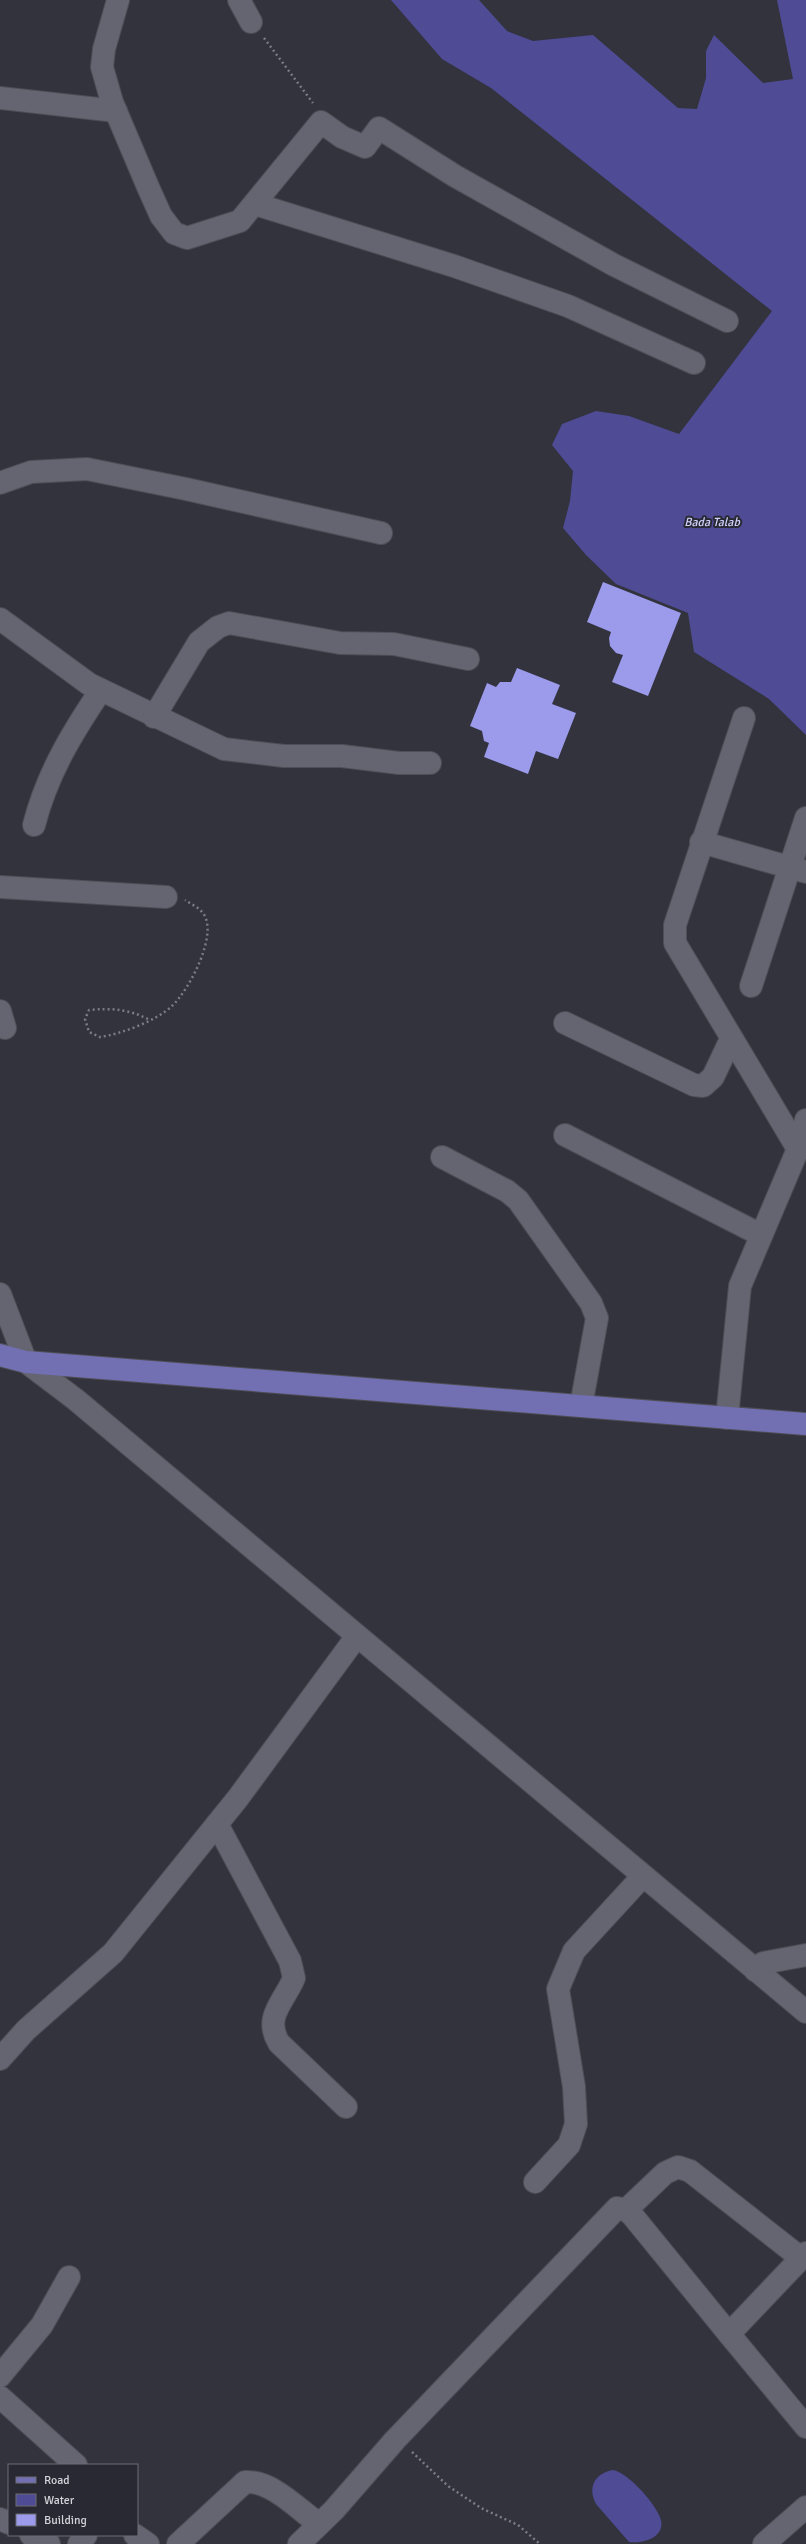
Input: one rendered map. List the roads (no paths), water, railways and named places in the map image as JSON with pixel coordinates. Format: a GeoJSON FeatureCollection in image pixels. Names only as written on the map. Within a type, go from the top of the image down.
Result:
{"type":"FeatureCollection","features":[{"type":"Feature","properties":{"kind":"main road"},"geometry":{"type":"LineString","coordinates":[[0,1355],[26,1362],[806,1424]]}},
{"type":"Feature","properties":{"kind":"street"},"geometry":{"type":"LineString","coordinates":[[118,0],[104,49],[102,67],[116,112],[159,211],[174,233],[187,238],[240,221],[321,122],[342,137],[365,147],[379,128],[455,176],[614,265],[727,321]]}},
{"type":"Feature","properties":{"kind":"street"},"geometry":{"type":"LineString","coordinates":[[239,0],[251,22]]}},
{"type":"Feature","properties":{"kind":"street"},"geometry":{"type":"LineString","coordinates":[[0,98],[116,112]]}},
{"type":"Feature","properties":{"kind":"street"},"geometry":{"type":"LineString","coordinates":[[255,204],[439,261],[568,306],[694,363]]}},
{"type":"Feature","properties":{"kind":"street"},"geometry":{"type":"LineString","coordinates":[[0,497],[6,481],[31,472],[87,469],[186,489],[381,533]]}},
{"type":"Feature","properties":{"kind":"street"},"geometry":{"type":"LineString","coordinates":[[1,619],[89,684],[154,717],[224,749],[284,756],[342,756],[399,763],[430,763]]}},
{"type":"Feature","properties":{"kind":"street"},"geometry":{"type":"LineString","coordinates":[[154,717],[199,642],[218,627],[229,623],[340,642],[394,644],[468,659]]}},
{"type":"Feature","properties":{"kind":"street"},"geometry":{"type":"LineString","coordinates":[[34,825],[42,796],[67,742],[101,690]]}},
{"type":"Feature","properties":{"kind":"street"},"geometry":{"type":"LineString","coordinates":[[744,718],[701,842],[675,925],[675,943],[798,1149]]}},
{"type":"Feature","properties":{"kind":"street"},"geometry":{"type":"LineString","coordinates":[[751,986],[797,870],[806,818]]}},
{"type":"Feature","properties":{"kind":"street"},"geometry":{"type":"LineString","coordinates":[[701,842],[797,870]]}},
{"type":"Feature","properties":{"kind":"street"},"geometry":{"type":"LineString","coordinates":[[0,887],[166,897]]}},
{"type":"Feature","properties":{"kind":"street"},"geometry":{"type":"LineString","coordinates":[[565,1023],[694,1085],[703,1086],[713,1077],[731,1039]]}},
{"type":"Feature","properties":{"kind":"street"},"geometry":{"type":"LineString","coordinates":[[727,1418],[740,1286],[798,1149],[806,1120]]}},
{"type":"Feature","properties":{"kind":"street"},"geometry":{"type":"LineString","coordinates":[[565,1135],[761,1235]]}},
{"type":"Feature","properties":{"kind":"street"},"geometry":{"type":"LineString","coordinates":[[442,1158],[507,1191],[518,1200],[591,1303],[597,1318],[580,1406]]}},
{"type":"Feature","properties":{"kind":"street"},"geometry":{"type":"LineString","coordinates":[[0,1294],[26,1362],[75,1399],[806,2012]]}},
{"type":"Feature","properties":{"kind":"street"},"geometry":{"type":"LineString","coordinates":[[0,2059],[26,2030],[113,1953],[217,1824],[357,1636]]}},
{"type":"Feature","properties":{"kind":"street"},"geometry":{"type":"LineString","coordinates":[[217,1824],[290,1961],[294,1978],[274,2016],[272,2031],[279,2042],[346,2107]]}},
{"type":"Feature","properties":{"kind":"street"},"geometry":{"type":"LineString","coordinates":[[535,2182],[570,2145],[576,2124],[574,2087],[558,1989],[574,1951],[643,1876]]}},
{"type":"Feature","properties":{"kind":"street"},"geometry":{"type":"LineString","coordinates":[[755,1970],[763,1963],[806,1955]]}},
{"type":"Feature","properties":{"kind":"street"},"geometry":{"type":"LineString","coordinates":[[626,2210],[665,2173],[678,2167],[690,2171],[803,2255],[729,2334]]}},
{"type":"Feature","properties":{"kind":"street"},"geometry":{"type":"LineString","coordinates":[[299,2544],[334,2510],[395,2440],[617,2208],[626,2210],[806,2427]]}},
{"type":"Feature","properties":{"kind":"street"},"geometry":{"type":"LineString","coordinates":[[0,2376],[42,2326],[69,2277]]}},
{"type":"Feature","properties":{"kind":"street"},"geometry":{"type":"LineString","coordinates":[[0,2397],[75,2464]]}},
{"type":"Feature","properties":{"kind":"street"},"geometry":{"type":"LineString","coordinates":[[178,2544],[245,2482],[256,2481],[269,2488],[319,2524]]}},
{"type":"Feature","properties":{"kind":"street"},"geometry":{"type":"LineString","coordinates":[[764,2544],[806,2507]]}},
{"type":"Feature","properties":{"kind":"street"},"geometry":{"type":"LineString","coordinates":[[33,2536],[49,2544]]}},
{"type":"Feature","properties":{"kind":"street"},"geometry":{"type":"LineString","coordinates":[[79,2544],[85,2536]]}},
{"type":"Feature","properties":{"kind":"street"},"geometry":{"type":"LineString","coordinates":[[136,2536],[148,2544]]}},
{"type":"Feature","properties":{"kind":"water","name":"Bada Talab"},"geometry":{"type":"Polygon","coordinates":[[[391,0],[479,0],[507,31],[533,41],[593,35],[678,108],[697,109],[706,78],[706,51],[714,35],[763,83],[793,79],[777,0],[806,0],[806,735],[769,699],[694,652],[688,613],[616,584],[586,555],[563,528],[570,501],[573,471],[552,445],[562,424],[596,411],[629,416],[679,434],[772,311],[491,88],[442,59],[391,0]]]}},
{"type":"Feature","properties":{"kind":"water"},"geometry":{"type":"Polygon","coordinates":[[[613,2470],[626,2476],[633,2482],[646,2495],[656,2509],[661,2522],[661,2528],[654,2537],[649,2540],[629,2542],[596,2504],[592,2492],[594,2482],[601,2474],[613,2470]]]}}]}
